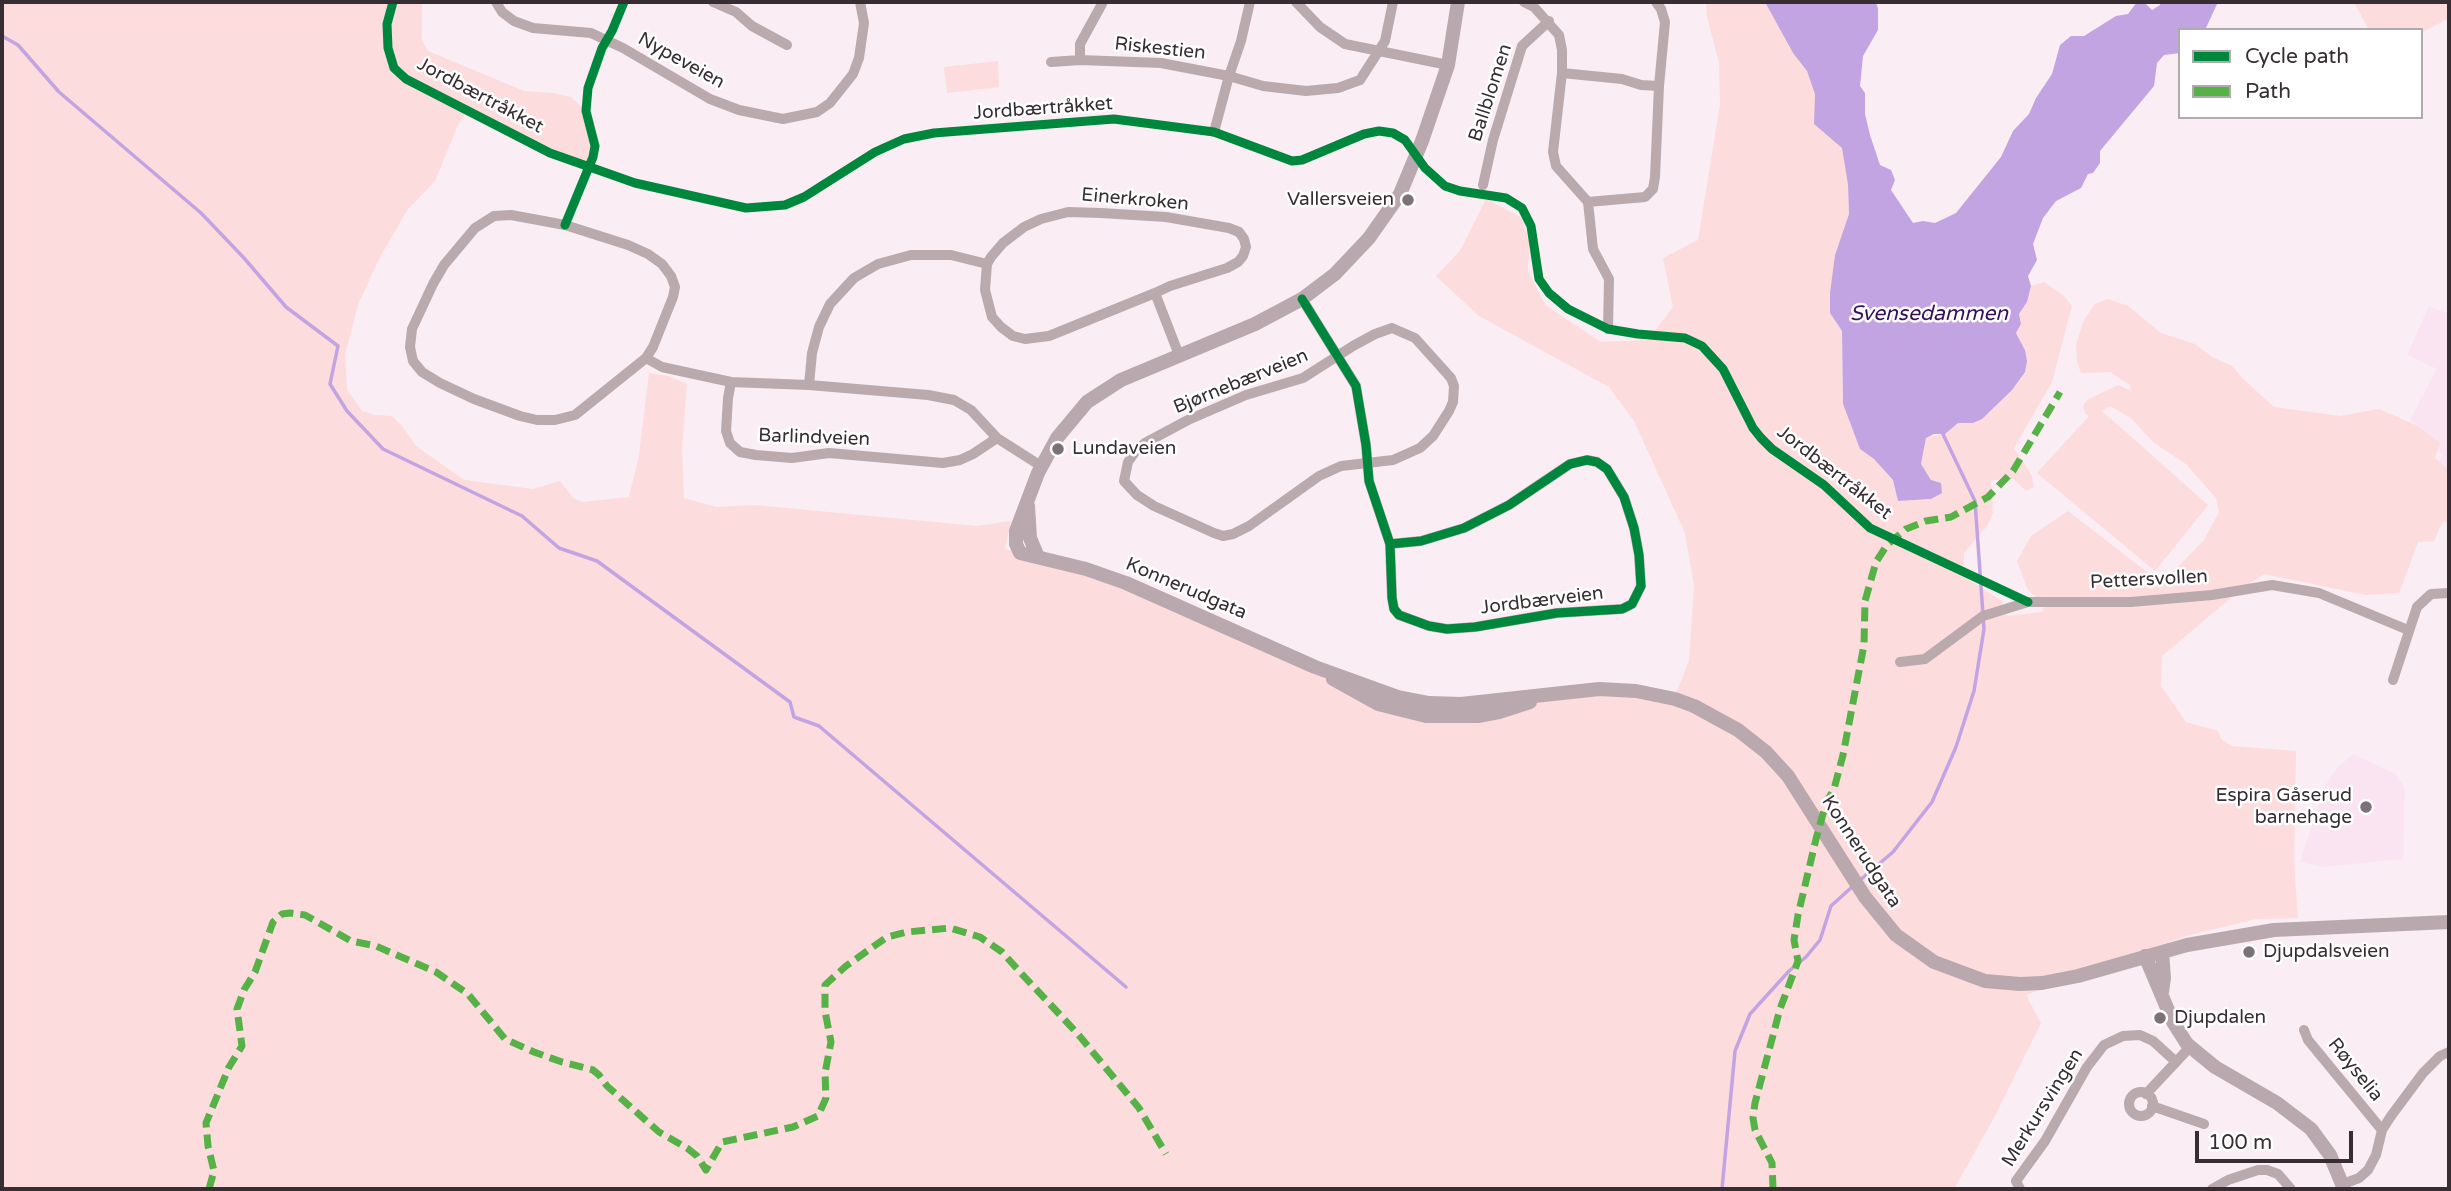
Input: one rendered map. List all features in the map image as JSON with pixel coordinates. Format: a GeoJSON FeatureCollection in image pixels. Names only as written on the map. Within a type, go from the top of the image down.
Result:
{"type":"FeatureCollection","features":[{"type":"Feature","properties":{"kind":"main road"},"geometry":{"type":"LineString","coordinates":[[1041,466],[1068,422],[1087,402],[1121,380],[1255,324],[1302,299],[1321,287],[1353,256],[1390,210],[1418,153],[1448,65],[1458,2]]}},
{"type":"Feature","properties":{"kind":"main road","name":"Konnerudgata"},"geometry":{"type":"LineString","coordinates":[[1041,466],[1028,504],[1030,538],[1038,557],[1126,583],[1315,667],[1384,693],[1429,703],[1461,704],[1599,689],[1636,691],[1694,706],[1738,730],[1766,752],[1788,776],[1865,898],[1884,923],[1922,954],[1954,971],[1985,981],[2042,983],[2202,942],[2274,930],[2449,922]]}},
{"type":"Feature","properties":{"kind":"main road"},"geometry":{"type":"LineString","coordinates":[[2162,952],[2162,992]]}},
{"type":"Feature","properties":{"kind":"main road"},"geometry":{"type":"LineString","coordinates":[[2146,956],[2174,1022],[2190,1047],[2215,1068],[2277,1103],[2311,1129],[2330,1155],[2343,1186]]}},
{"type":"Feature","properties":{"kind":"street","name":"Nypeveien"},"geometry":{"type":"LineString","coordinates":[[496,2],[502,12],[514,21],[533,28],[591,33],[623,48],[710,99],[739,110],[783,119],[809,114],[824,107],[841,92],[853,74],[859,58],[864,23],[860,2]]}},
{"type":"Feature","properties":{"kind":"street"},"geometry":{"type":"LineString","coordinates":[[713,2],[736,12],[752,26],[787,45]]}},
{"type":"Feature","properties":{"kind":"street"},"geometry":{"type":"LineString","coordinates":[[1080,60],[1080,44],[1103,2]]}},
{"type":"Feature","properties":{"kind":"street","name":"Riskestien"},"geometry":{"type":"LineString","coordinates":[[1051,62],[1080,60],[1161,63],[1229,76],[1250,2]]}},
{"type":"Feature","properties":{"kind":"street"},"geometry":{"type":"LineString","coordinates":[[1296,2],[1320,27],[1345,44],[1448,65]]}},
{"type":"Feature","properties":{"kind":"street"},"geometry":{"type":"LineString","coordinates":[[1214,132],[1229,76],[1279,89],[1306,91],[1325,90],[1360,80],[1385,41],[1392,2]]}},
{"type":"Feature","properties":{"kind":"street"},"geometry":{"type":"LineString","coordinates":[[1524,2],[1549,21],[1559,35],[1562,73],[1553,152],[1556,166],[1588,202],[1593,249],[1609,279],[1608,328]]}},
{"type":"Feature","properties":{"kind":"street"},"geometry":{"type":"LineString","coordinates":[[1588,202],[1645,197],[1653,189],[1656,177],[1659,86],[1665,22],[1656,2]]}},
{"type":"Feature","properties":{"kind":"street","name":"Ballblomen"},"geometry":{"type":"LineString","coordinates":[[1483,184],[1504,101],[1522,47],[1549,21]]}},
{"type":"Feature","properties":{"kind":"street"},"geometry":{"type":"LineString","coordinates":[[1562,73],[1659,86]]}},
{"type":"Feature","properties":{"kind":"street","name":"Einerkroken"},"geometry":{"type":"LineString","coordinates":[[1069,212],[1166,217],[1229,228],[1239,232],[1244,239],[1246,247],[1238,262],[1155,293],[1049,336],[1025,339],[1007,331],[992,317],[985,290],[988,264],[1003,243],[1024,227],[1041,219],[1069,212]]}},
{"type":"Feature","properties":{"kind":"street"},"geometry":{"type":"LineString","coordinates":[[511,215],[565,225],[599,235],[648,254],[662,264],[675,287],[653,347],[646,358],[575,415],[555,420],[537,420],[474,399],[422,372],[413,361],[410,347],[411,329],[433,284],[460,244],[475,228],[494,216],[511,215]]}},
{"type":"Feature","properties":{"kind":"street"},"geometry":{"type":"LineString","coordinates":[[809,384],[812,353],[819,327],[830,304],[854,278],[878,264],[911,255],[951,255],[988,264]]}},
{"type":"Feature","properties":{"kind":"street"},"geometry":{"type":"LineString","coordinates":[[1155,293],[1179,355]]}},
{"type":"Feature","properties":{"kind":"street"},"geometry":{"type":"LineString","coordinates":[[1302,299],[1356,386],[1373,499],[1390,544]]}},
{"type":"Feature","properties":{"kind":"street"},"geometry":{"type":"LineString","coordinates":[[1339,356],[1375,334],[1392,328],[1401,330],[1415,338],[1451,378],[1454,386],[1453,402],[1449,411],[1433,436],[1420,448],[1393,460],[1367,462]]}},
{"type":"Feature","properties":{"kind":"street","name":"Bjørnebærveien"},"geometry":{"type":"LineString","coordinates":[[1339,356],[1303,378],[1254,391],[1188,420],[1145,443],[1128,462],[1124,481],[1137,495],[1154,506],[1223,536],[1249,526],[1319,476],[1341,466],[1367,462]]}},
{"type":"Feature","properties":{"kind":"street"},"geometry":{"type":"LineString","coordinates":[[646,358],[662,367],[731,382],[809,384],[928,395],[954,400],[971,410],[1016,452],[1041,466]]}},
{"type":"Feature","properties":{"kind":"street","name":"Barlindveien"},"geometry":{"type":"LineString","coordinates":[[731,382],[726,431],[730,443],[740,452],[792,458],[829,453],[943,463],[960,460],[998,438]]}},
{"type":"Feature","properties":{"kind":"street","name":"Jordbærveien"},"geometry":{"type":"LineString","coordinates":[[1587,460],[1597,462],[1607,469],[1624,497],[1634,528],[1641,586],[1632,604],[1622,609],[1557,612],[1475,627],[1447,629],[1429,626],[1399,615],[1394,609],[1390,581],[1390,544],[1421,541],[1464,528],[1509,505],[1570,464],[1587,460]]}},
{"type":"Feature","properties":{"kind":"street","name":"Pettersvollen"},"geometry":{"type":"LineString","coordinates":[[1900,663],[1925,659],[1983,616],[2028,603],[2131,602],[2212,595],[2272,585],[2319,593],[2408,630]]}},
{"type":"Feature","properties":{"kind":"street"},"geometry":{"type":"LineString","coordinates":[[2393,680],[2408,630],[2422,600],[2431,594],[2449,593]]}},
{"type":"Feature","properties":{"kind":"street","name":"Røyselia"},"geometry":{"type":"LineString","coordinates":[[2304,1030],[2308,1040],[2382,1130]]}},
{"type":"Feature","properties":{"kind":"street","name":"Merkursvingen"},"geometry":{"type":"LineString","coordinates":[[2020,1189],[2016,1181],[2045,1141],[2087,1067],[2104,1045],[2123,1036],[2140,1035],[2153,1041],[2175,1061]]}},
{"type":"Feature","properties":{"kind":"street"},"geometry":{"type":"LineString","coordinates":[[2146,1094],[2190,1047]]}},
{"type":"Feature","properties":{"kind":"street"},"geometry":{"type":"LineString","coordinates":[[2343,1186],[2359,1178],[2372,1164],[2382,1130],[2423,1073],[2449,1052]]}},
{"type":"Feature","properties":{"kind":"street"},"geometry":{"type":"LineString","coordinates":[[2141,1093],[2146,1094],[2152,1107],[2145,1115],[2139,1116],[2130,1110],[2130,1098],[2141,1093]]}},
{"type":"Feature","properties":{"kind":"street"},"geometry":{"type":"LineString","coordinates":[[2152,1107],[2204,1124]]}},
{"type":"Feature","properties":{"kind":"street"},"geometry":{"type":"LineString","coordinates":[[2212,1189],[2228,1180],[2258,1170],[2266,1170],[2282,1177],[2291,1189]]}},
{"type":"Feature","properties":{"kind":"shaded area"},"geometry":{"type":"Polygon","coordinates":[[[2,2],[422,2],[422,41],[428,51],[524,91],[571,97],[586,111],[595,146],[589,168],[550,153],[467,111],[458,125],[435,181],[408,209],[381,255],[359,302],[345,354],[347,390],[362,411],[392,416],[416,446],[464,480],[533,489],[560,481],[573,498],[583,502],[629,497],[639,455],[649,373],[668,376],[687,384],[682,449],[684,498],[716,507],[755,505],[977,526],[1011,521],[1005,549],[1096,572],[1397,704],[1558,693],[1676,694],[1689,661],[1694,585],[1685,533],[1634,421],[1609,387],[1479,316],[1436,276],[1460,251],[1486,199],[1522,218],[1529,242],[1528,271],[1545,305],[1601,342],[1648,340],[1673,307],[1663,258],[1698,240],[1720,105],[1719,62],[1707,17],[1706,2],[1765,2],[1793,53],[1807,71],[1816,94],[1814,124],[1842,147],[1849,214],[1835,255],[1830,313],[1842,331],[1843,404],[1860,449],[1874,459],[1893,480],[1898,501],[1931,499],[1931,480],[1921,464],[1926,437],[1945,434],[1958,423],[1973,423],[1994,408],[2027,361],[2025,350],[2016,333],[2021,324],[2019,314],[2027,302],[2031,286],[2044,282],[2064,296],[2072,306],[2052,382],[2014,448],[2032,476],[2034,487],[2026,491],[2014,479],[1991,480],[1993,513],[1987,526],[1964,553],[1963,576],[2002,601],[2007,616],[2042,612],[2044,604],[2028,590],[2017,561],[2031,536],[2068,511],[2156,579],[2175,570],[2204,540],[2219,512],[2216,498],[2186,464],[2154,443],[2131,418],[2110,406],[2102,411],[2208,505],[2155,571],[2037,473],[2089,416],[2083,406],[2087,400],[2118,385],[2131,391],[2130,385],[2110,372],[2081,373],[2077,362],[2076,345],[2083,322],[2095,304],[2108,299],[2128,306],[2161,333],[2195,344],[2212,357],[2232,366],[2274,407],[2340,416],[2379,409],[2418,426],[2440,443],[2435,458],[2449,470],[2449,523],[2443,521],[2434,541],[2418,542],[2399,593],[2366,595],[2264,574],[2240,590],[2162,656],[2161,686],[2186,722],[2218,731],[2221,739],[2231,746],[2296,751],[2294,862],[2298,918],[2256,919],[2186,936],[2026,995],[2041,1023],[1996,1114],[1954,1189],[2,1189],[2,2]]]}},
{"type":"Feature","properties":{"kind":"shaded area"},"geometry":{"type":"Polygon","coordinates":[[[2354,2],[2449,2],[2449,18],[2423,32],[2423,28],[2368,28],[2354,2]]]}},
{"type":"Feature","properties":{"kind":"shaded area"},"geometry":{"type":"Polygon","coordinates":[[[998,61],[999,87],[947,93],[944,67],[998,61]]]}},
{"type":"Feature","properties":{"kind":"shaded area"},"geometry":{"type":"Polygon","coordinates":[[[2429,306],[2449,314],[2449,508],[2425,496],[2442,455],[2410,420],[2437,369],[2407,355],[2429,306]]]}},
{"type":"Feature","properties":{"kind":"shaded area"},"geometry":{"type":"Polygon","coordinates":[[[2353,754],[2396,774],[2405,789],[2403,859],[2323,867],[2300,862],[2325,786],[2336,769],[2353,754]]]}},
{"type":"Feature","properties":{"kind":"water","name":"Svensedammen"},"geometry":{"type":"Polygon","coordinates":[[[1765,2],[1876,2],[1878,30],[1863,56],[1860,86],[1865,93],[1865,114],[1870,135],[1880,165],[1891,170],[1895,180],[1891,190],[1913,223],[1935,223],[1956,213],[2001,157],[2013,131],[2029,114],[2052,74],[2060,45],[2071,36],[2084,36],[2116,16],[2128,14],[2137,2],[2145,3],[2152,10],[2161,2],[2218,2],[2206,28],[2178,28],[2178,53],[2164,55],[2157,63],[2154,86],[2100,151],[2100,163],[2093,173],[2088,174],[2081,188],[2056,201],[2043,218],[2033,244],[2037,260],[2028,276],[2031,286],[2027,302],[2019,314],[2021,324],[2016,333],[2025,350],[2025,372],[2012,390],[1982,419],[1973,423],[1958,423],[1945,434],[1934,434],[1926,438],[1921,464],[1931,480],[1941,483],[1942,493],[1931,499],[1898,501],[1893,480],[1874,459],[1860,449],[1843,404],[1842,331],[1830,313],[1830,293],[1835,255],[1849,214],[1848,185],[1842,148],[1814,124],[1815,94],[1807,71],[1793,53],[1765,2]]]}},
{"type":"Feature","properties":{"kind":"waterway"},"geometry":{"type":"LineString","coordinates":[[2,36],[18,45],[59,92],[201,213],[286,307],[338,346],[330,384],[347,411],[383,449],[522,516],[559,548],[597,561],[790,702],[794,717],[819,726],[1126,987]]}},
{"type":"Feature","properties":{"kind":"waterway"},"geometry":{"type":"LineString","coordinates":[[1859,881],[1893,852],[1932,802],[1956,747],[1974,691],[1984,629],[1975,501],[1942,432]]}},
{"type":"Feature","properties":{"kind":"waterway"},"geometry":{"type":"LineString","coordinates":[[1722,1189],[1735,1051],[1750,1014],[1820,940],[1831,906],[1853,886]]}},
{"type":"Feature","properties":{"kind":"marked path"},"geometry":{"type":"LineString","coordinates":[[1773,1189],[1772,1163],[1755,1130],[1755,1103],[1780,1009],[1798,961],[1794,940],[1798,915],[1826,803],[1834,789],[1843,755],[1864,645],[1865,601],[1876,562],[1887,545],[1906,529],[1926,521],[1951,517],[1988,497],[2013,471],[2060,392]]}},
{"type":"Feature","properties":{"kind":"marked path"},"geometry":{"type":"LineString","coordinates":[[209,1189],[214,1171],[206,1123],[229,1067],[242,1046],[237,1009],[255,972],[273,922],[282,914],[290,913],[305,915],[351,941],[376,946],[436,972],[468,994],[505,1039],[562,1062],[593,1070],[659,1132],[697,1156],[706,1170],[722,1142],[793,1127],[818,1116],[826,1098],[825,1073],[831,1042],[825,1011],[825,985],[846,966],[887,937],[907,932],[950,928],[980,937],[1002,952],[1077,1033],[1139,1108],[1166,1154]]}},
{"type":"Feature","properties":{"kind":"cycle path","name":"Jordbærtråkket"},"geometry":{"type":"LineString","coordinates":[[393,2],[387,24],[388,48],[394,68],[406,79],[550,153],[635,183],[746,208],[785,205],[804,197],[875,152],[904,139],[934,133],[1114,119],[1214,132],[1292,161],[1302,160],[1364,134],[1379,131],[1393,133],[1405,140],[1425,168],[1445,186],[1506,198],[1522,208],[1531,226],[1539,279],[1549,293],[1568,309],[1608,329],[1685,338],[1702,346],[1723,369],[1753,428],[1761,438],[1772,449],[1824,485],[1870,528],[2028,602]]}},
{"type":"Feature","properties":{"kind":"cycle path"},"geometry":{"type":"LineString","coordinates":[[565,225],[595,146],[586,111],[588,88],[602,48],[624,2]]}},
{"type":"Feature","properties":{"kind":"cycle path"},"geometry":{"type":"LineString","coordinates":[[1302,299],[1356,386],[1369,481],[1390,544],[1392,598],[1394,609],[1399,615],[1429,626],[1447,629],[1475,627],[1557,613],[1622,609],[1632,604],[1641,586],[1634,528],[1624,497],[1607,469],[1597,462],[1587,460],[1570,464],[1509,505],[1464,528],[1421,541],[1390,544]]}},
{"type":"Feature","properties":{"kind":"place","name":"Vallersveien"},"geometry":{"type":"Point","coordinates":[1408,200]}},
{"type":"Feature","properties":{"kind":"place","name":"Lundaveien"},"geometry":{"type":"Point","coordinates":[1058,449]}},
{"type":"Feature","properties":{"kind":"place","name":"Espira Gåserud barnehage"},"geometry":{"type":"Point","coordinates":[2366,807]}},
{"type":"Feature","properties":{"kind":"place","name":"Djupdalsveien"},"geometry":{"type":"Point","coordinates":[2249,952]}},
{"type":"Feature","properties":{"kind":"place","name":"Djupdalen"},"geometry":{"type":"Point","coordinates":[2160,1018]}}]}
